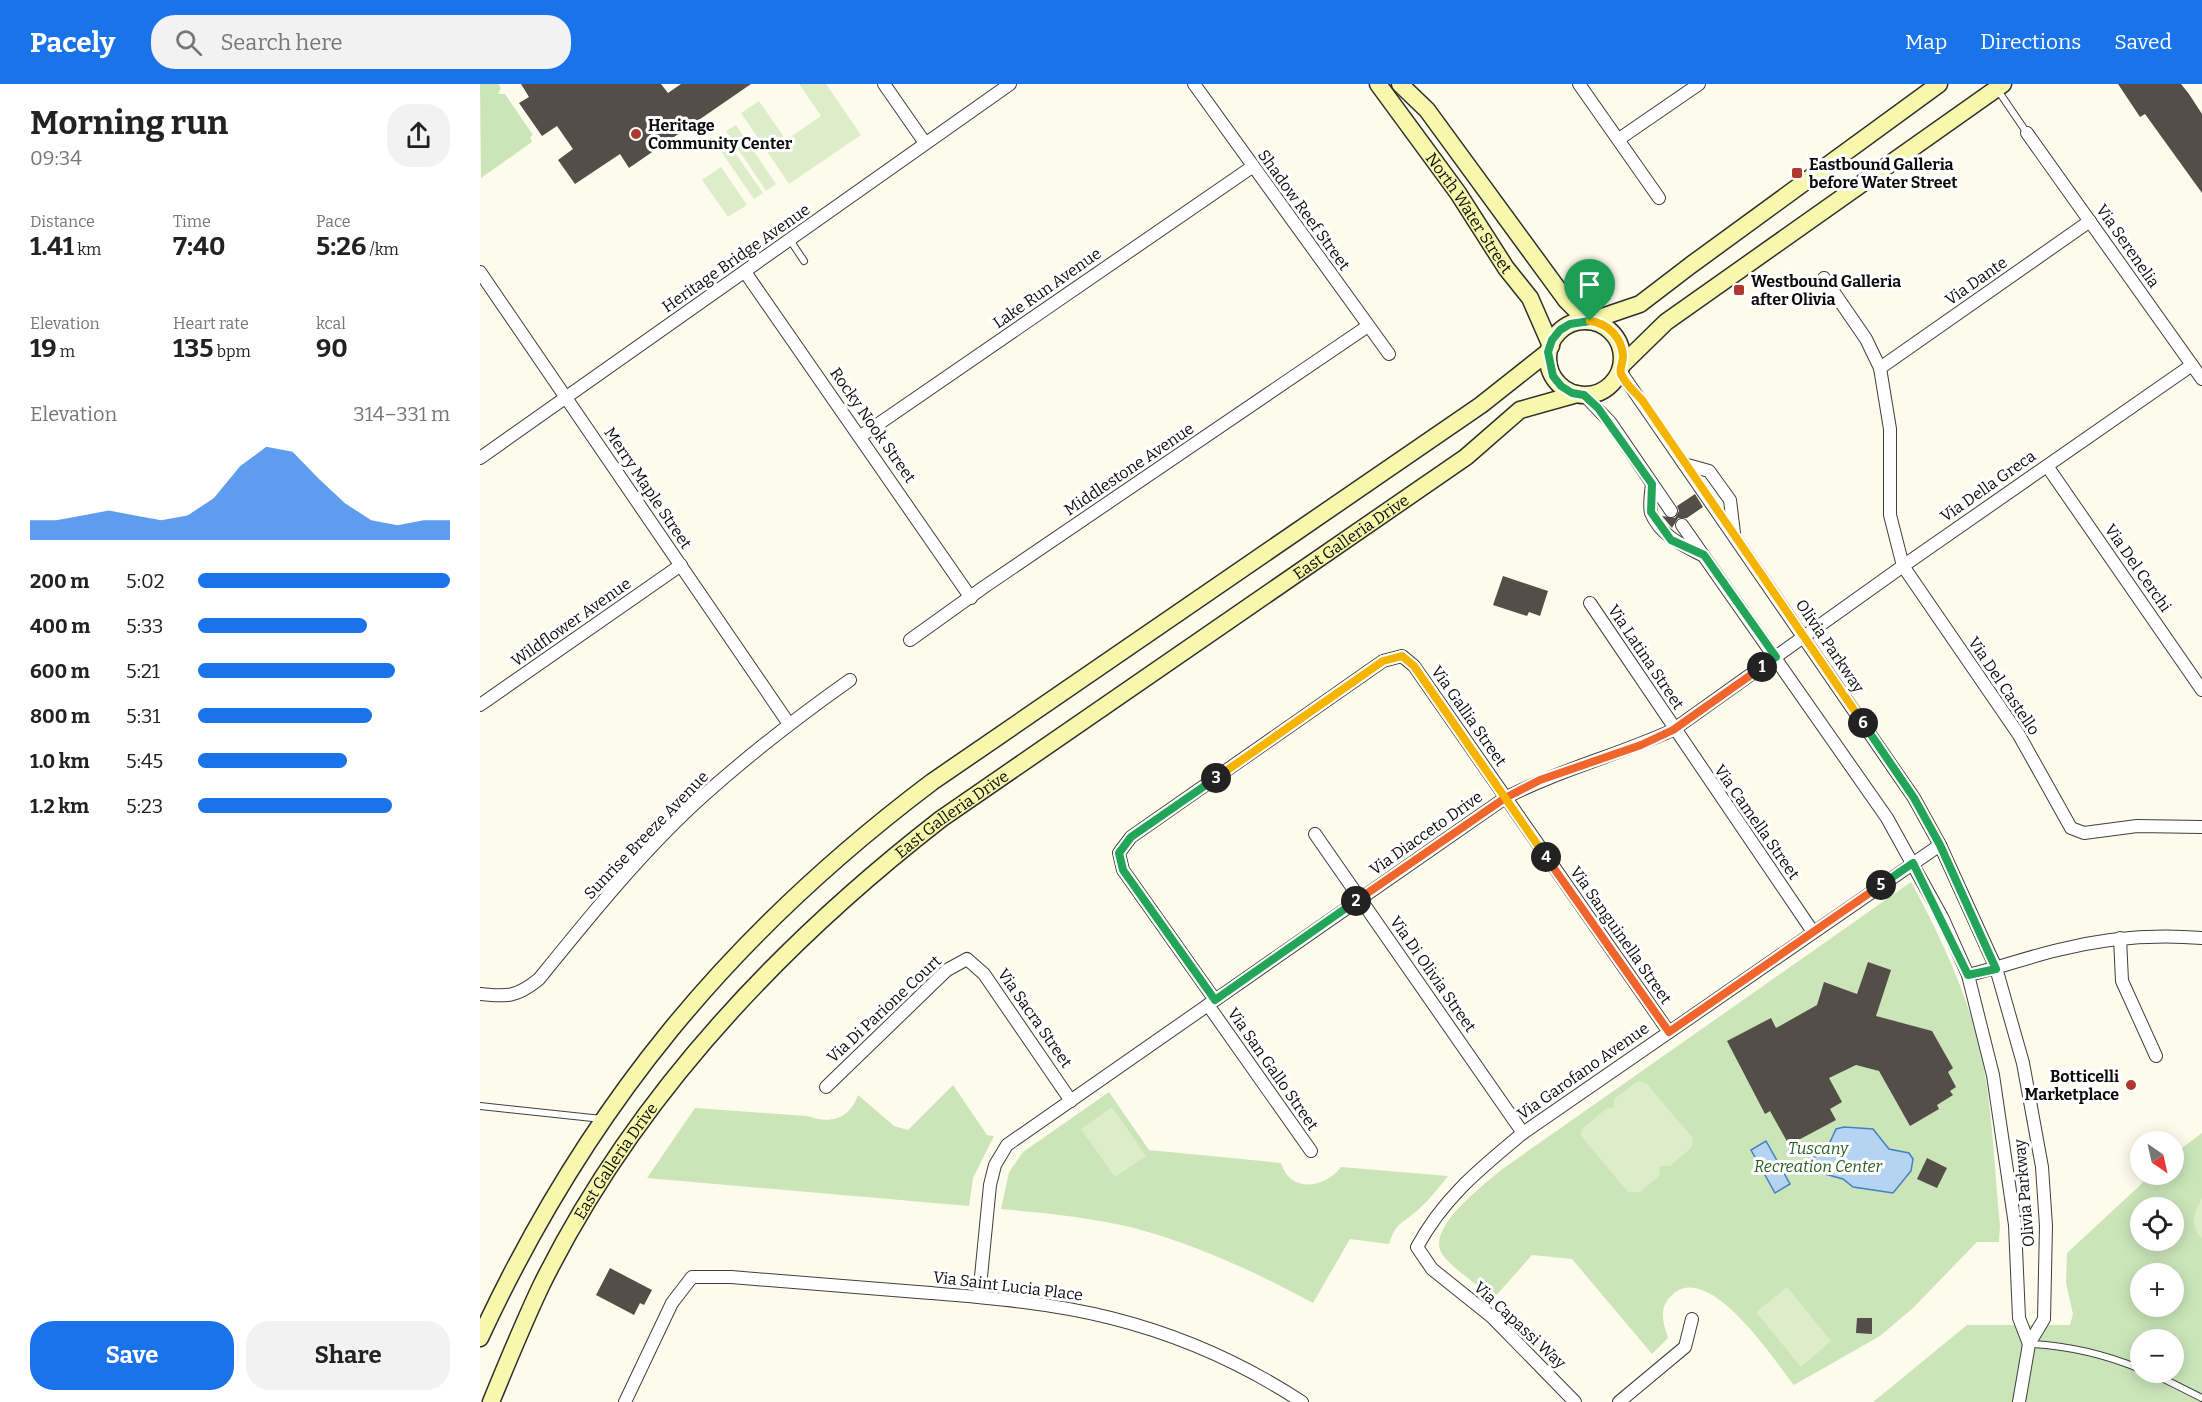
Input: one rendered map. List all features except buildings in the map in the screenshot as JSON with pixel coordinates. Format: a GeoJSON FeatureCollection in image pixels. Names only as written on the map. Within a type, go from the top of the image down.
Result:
{"type":"FeatureCollection","features":[{"type":"Feature","properties":{"kind":"main road","name":"North Water Street"},"geometry":{"type":"LineString","coordinates":[[1378,84],[1458,193],[1506,268],[1530,298],[1549,349]]}},
{"type":"Feature","properties":{"kind":"main road","name":"North Water Street"},"geometry":{"type":"LineString","coordinates":[[1400,84],[1427,110],[1566,300],[1588,321]]}},
{"type":"Feature","properties":{"kind":"main road"},"geometry":{"type":"LineString","coordinates":[[1939,84],[1690,265],[1652,297],[1640,304],[1588,321],[1570,324],[1560,330],[1549,349],[1553,376],[1561,386],[1581,394],[1608,388],[1621,368],[1666,322],[2000,86]]}},
{"type":"Feature","properties":{"kind":"main road"},"geometry":{"type":"LineString","coordinates":[[1588,321],[1605,326],[1614,334],[1620,344],[1621,368]]}},
{"type":"Feature","properties":{"kind":"main road","name":"East Galleria Drive"},"geometry":{"type":"LineString","coordinates":[[480,1338],[521,1254],[603,1119],[640,1067],[727,963],[788,901],[872,827],[932,782],[1481,405],[1549,349]]}},
{"type":"Feature","properties":{"kind":"main road","name":"East Galleria Drive"},"geometry":{"type":"LineString","coordinates":[[491,1402],[542,1285],[597,1189],[684,1065],[752,988],[811,927],[884,863],[942,819],[1466,458],[1520,410],[1581,394]]}},
{"type":"Feature","properties":{"kind":"street"},"geometry":{"type":"LineString","coordinates":[[884,84],[925,143]]}},
{"type":"Feature","properties":{"kind":"street","name":"Heritage Bridge Avenue"},"geometry":{"type":"LineString","coordinates":[[480,458],[1010,84]]}},
{"type":"Feature","properties":{"kind":"street","name":"Shadow Reef Street"},"geometry":{"type":"LineString","coordinates":[[1194,84],[1389,354]]}},
{"type":"Feature","properties":{"kind":"street"},"geometry":{"type":"LineString","coordinates":[[1579,84],[1659,198]]}},
{"type":"Feature","properties":{"kind":"street"},"geometry":{"type":"LineString","coordinates":[[1619,140],[1699,84]]}},
{"type":"Feature","properties":{"kind":"street","name":"Via Serenelia"},"geometry":{"type":"LineString","coordinates":[[2027,133],[2202,379]]}},
{"type":"Feature","properties":{"kind":"street","name":"Lake Run Avenue"},"geometry":{"type":"LineString","coordinates":[[861,436],[1252,167]]}},
{"type":"Feature","properties":{"kind":"street","name":"Via Dante"},"geometry":{"type":"LineString","coordinates":[[1880,368],[2090,221]]}},
{"type":"Feature","properties":{"kind":"street","name":"Merry Maple Street"},"geometry":{"type":"LineString","coordinates":[[480,272],[789,724]]}},
{"type":"Feature","properties":{"kind":"street","name":"Rocky Nook Street"},"geometry":{"type":"LineString","coordinates":[[745,272],[861,436],[971,598]]}},
{"type":"Feature","properties":{"kind":"street"},"geometry":{"type":"LineString","coordinates":[[1824,278],[1866,339],[1880,368],[1890,429],[1890,515],[1903,566]]}},
{"type":"Feature","properties":{"kind":"street","name":"Middlestone Avenue"},"geometry":{"type":"LineString","coordinates":[[910,640],[1368,326]]}},
{"type":"Feature","properties":{"kind":"street","name":"Via Della Greca"},"geometry":{"type":"LineString","coordinates":[[1803,637],[2192,365]]}},
{"type":"Feature","properties":{"kind":"street","name":"Olivia Parkway"},"geometry":{"type":"LineString","coordinates":[[1621,368],[1684,464],[1709,471],[1730,500],[1734,534],[1914,798],[1940,845],[1996,969],[2023,1063],[2042,1167],[2046,1226],[2044,1319],[2029,1344],[2019,1402]]}},
{"type":"Feature","properties":{"kind":"street"},"geometry":{"type":"LineString","coordinates":[[1581,394],[1610,422],[1671,511]]}},
{"type":"Feature","properties":{"kind":"street","name":"Via Del Cerchi"},"geometry":{"type":"LineString","coordinates":[[2047,466],[2202,690]]}},
{"type":"Feature","properties":{"kind":"street"},"geometry":{"type":"LineString","coordinates":[[1652,484],[1651,512],[1671,540],[1704,555]]}},
{"type":"Feature","properties":{"kind":"street","name":"Olivia Parkway"},"geometry":{"type":"LineString","coordinates":[[1682,525],[1887,818],[1913,863],[1968,975],[1993,1075],[2015,1225],[2019,1318],[2029,1344]]}},
{"type":"Feature","properties":{"kind":"street","name":"Wildflower Avenue"},"geometry":{"type":"LineString","coordinates":[[480,705],[681,565]]}},
{"type":"Feature","properties":{"kind":"street","name":"Via Del Castello"},"geometry":{"type":"LineString","coordinates":[[1903,566],[2019,735],[2071,828],[2084,833],[2137,826],[2202,827]]}},
{"type":"Feature","properties":{"kind":"street","name":"Via Latina Street"},"geometry":{"type":"LineString","coordinates":[[1590,603],[1666,715],[1673,730]]}},
{"type":"Feature","properties":{"kind":"street","name":"Via Diacceto Drive"},"geometry":{"type":"LineString","coordinates":[[979,1297],[990,1185],[995,1165],[1007,1145],[1505,798],[1540,780],[1641,745],[1673,730],[1803,637]]}},
{"type":"Feature","properties":{"kind":"street","name":"Via Gallia Street"},"geometry":{"type":"LineString","coordinates":[[1119,853],[1131,837],[1383,661],[1402,656],[1414,666],[1505,798]]}},
{"type":"Feature","properties":{"kind":"street","name":"Sunrise Breeze Avenue"},"geometry":{"type":"LineString","coordinates":[[480,994],[504,996],[523,992],[539,979],[597,909],[702,797],[789,724],[850,680]]}},
{"type":"Feature","properties":{"kind":"street","name":"Via Camella Street"},"geometry":{"type":"LineString","coordinates":[[1673,730],[1813,932]]}},
{"type":"Feature","properties":{"kind":"street","name":"Via Sanguinella Street"},"geometry":{"type":"LineString","coordinates":[[1505,798],[1669,1032]]}},
{"type":"Feature","properties":{"kind":"street","name":"Via Di Olivia Street"},"geometry":{"type":"LineString","coordinates":[[1315,834],[1523,1133]]}},
{"type":"Feature","properties":{"kind":"street","name":"Via Garofano Avenue"},"geometry":{"type":"LineString","coordinates":[[1417,1247],[1430,1223],[1462,1184],[1523,1133],[1940,845]]}},
{"type":"Feature","properties":{"kind":"street","name":"Via San Gallo Street"},"geometry":{"type":"LineString","coordinates":[[1119,853],[1123,870],[1311,1151]]}},
{"type":"Feature","properties":{"kind":"street"},"geometry":{"type":"LineString","coordinates":[[1968,975],[2059,950],[2120,938],[2175,936],[2202,938]]}},
{"type":"Feature","properties":{"kind":"street"},"geometry":{"type":"LineString","coordinates":[[2120,938],[2122,981],[2156,1056]]}},
{"type":"Feature","properties":{"kind":"street","name":"Via Di Parione Court"},"geometry":{"type":"LineString","coordinates":[[826,1087],[947,970],[967,958]]}},
{"type":"Feature","properties":{"kind":"street","name":"Via Sacra Street"},"geometry":{"type":"LineString","coordinates":[[967,958],[984,974],[1071,1101]]}},
{"type":"Feature","properties":{"kind":"street","name":"Via Capassi Way"},"geometry":{"type":"LineString","coordinates":[[1417,1247],[1432,1269],[1492,1317],[1575,1402]]}},
{"type":"Feature","properties":{"kind":"street","name":"Via Saint Lucia Place"},"geometry":{"type":"LineString","coordinates":[[625,1402],[672,1303],[692,1277],[731,1277],[979,1297],[1054,1306],[1100,1315],[1188,1342],[1269,1380],[1302,1402]]}},
{"type":"Feature","properties":{"kind":"street"},"geometry":{"type":"LineString","coordinates":[[1619,1402],[1685,1347],[1692,1319]]}},
{"type":"Feature","properties":{"kind":"lane"},"geometry":{"type":"LineString","coordinates":[[2000,86],[2027,133]]}},
{"type":"Feature","properties":{"kind":"lane"},"geometry":{"type":"LineString","coordinates":[[790,240],[804,261]]}},
{"type":"Feature","properties":{"kind":"lane"},"geometry":{"type":"LineString","coordinates":[[480,1106],[603,1119]]}},
{"type":"Feature","properties":{"kind":"lane"},"geometry":{"type":"LineString","coordinates":[[2029,1344],[2063,1346],[2112,1357],[2130,1365]]}},
{"type":"Feature","properties":{"kind":"lane"},"geometry":{"type":"LineString","coordinates":[[2172,1383],[2202,1398]]}},
{"type":"Feature","properties":{"kind":"green space"},"geometry":{"type":"Polygon","coordinates":[[[480,84],[498,84],[501,88],[498,94],[505,94],[533,135],[530,137],[532,142],[481,178],[480,84]]]}},
{"type":"Feature","properties":{"kind":"green space"},"geometry":{"type":"Polygon","coordinates":[[[799,84],[826,84],[861,135],[789,184],[741,113],[759,101],[786,140],[821,116],[799,84]]]}},
{"type":"Feature","properties":{"kind":"green space"},"geometry":{"type":"Polygon","coordinates":[[[736,125],[776,184],[766,191],[726,131],[736,125]]]}},
{"type":"Feature","properties":{"kind":"green space"},"geometry":{"type":"Polygon","coordinates":[[[722,134],[763,193],[754,199],[713,140],[722,134]]]}},
{"type":"Feature","properties":{"kind":"green space"},"geometry":{"type":"Polygon","coordinates":[[[721,167],[747,205],[728,217],[702,180],[721,167]]]}},
{"type":"Feature","properties":{"kind":"green space","name":"Tuscany Recreation Center"},"geometry":{"type":"Polygon","coordinates":[[[1911,882],[1956,975],[1974,1025],[1988,1093],[2000,1225],[1999,1242],[1977,1242],[1913,1308],[1880,1336],[1794,1385],[1739,1317],[1721,1301],[1704,1291],[1687,1288],[1672,1295],[1663,1310],[1668,1338],[1652,1354],[1572,1259],[1532,1255],[1494,1298],[1445,1258],[1439,1242],[1442,1230],[1460,1207],[1501,1170],[1911,882]]]}},
{"type":"Feature","properties":{"kind":"green space"},"geometry":{"type":"Polygon","coordinates":[[[1638,1081],[1646,1083],[1693,1138],[1692,1147],[1670,1166],[1660,1166],[1659,1176],[1640,1192],[1628,1192],[1581,1136],[1581,1130],[1607,1108],[1614,1108],[1614,1099],[1638,1081]]]}},
{"type":"Feature","properties":{"kind":"green space"},"geometry":{"type":"Polygon","coordinates":[[[953,1085],[987,1135],[994,1136],[973,1178],[969,1206],[647,1178],[695,1108],[807,1116],[823,1120],[844,1115],[858,1095],[894,1126],[908,1130],[953,1085]]]}},
{"type":"Feature","properties":{"kind":"green space"},"geometry":{"type":"Polygon","coordinates":[[[1109,1092],[1149,1150],[1281,1163],[1285,1173],[1292,1179],[1308,1184],[1326,1180],[1341,1167],[1448,1176],[1423,1205],[1398,1227],[1389,1244],[1350,1239],[1313,1303],[1224,1259],[1154,1234],[1098,1221],[1001,1209],[1009,1172],[1023,1152],[1109,1092]]]}},
{"type":"Feature","properties":{"kind":"green space"},"geometry":{"type":"Polygon","coordinates":[[[1112,1107],[1146,1156],[1115,1177],[1081,1129],[1112,1107]]]}},
{"type":"Feature","properties":{"kind":"green space"},"geometry":{"type":"Polygon","coordinates":[[[2202,1133],[2202,1402],[1873,1402],[1967,1325],[2070,1325],[2073,1314],[2066,1283],[2067,1253],[2140,1185],[2184,1185],[2184,1146],[2202,1133]]]}},
{"type":"Feature","properties":{"kind":"green space"},"geometry":{"type":"Polygon","coordinates":[[[2202,1198],[2202,1238],[2195,1229],[2194,1219],[2202,1198]]]}},
{"type":"Feature","properties":{"kind":"green space"},"geometry":{"type":"Polygon","coordinates":[[[1787,1287],[1831,1341],[1801,1367],[1756,1312],[1787,1287]]]}},
{"type":"Feature","properties":{"kind":"water"},"geometry":{"type":"Polygon","coordinates":[[[1844,1127],[1873,1129],[1889,1149],[1909,1153],[1913,1159],[1911,1171],[1893,1193],[1853,1187],[1843,1179],[1810,1170],[1809,1159],[1825,1153],[1836,1129],[1844,1127]]]}},
{"type":"Feature","properties":{"kind":"water"},"geometry":{"type":"Polygon","coordinates":[[[1766,1141],[1790,1184],[1775,1193],[1751,1150],[1766,1141]]]}},
{"type":"Feature","properties":{"kind":"place","name":"Heritage Community Center"},"geometry":{"type":"Point","coordinates":[636,134]}},
{"type":"Feature","properties":{"kind":"place","name":"Eastbound Galleria before Water Street"},"geometry":{"type":"Point","coordinates":[1797,173]}},
{"type":"Feature","properties":{"kind":"place","name":"Westbound Galleria after Olivia"},"geometry":{"type":"Point","coordinates":[1739,290]}},
{"type":"Feature","properties":{"kind":"place","name":"Botticelli Marketplace"},"geometry":{"type":"Point","coordinates":[2131,1085]}},
{"type":"Feature","properties":{"kind":"route"},"geometry":{"type":"LineString","coordinates":[[1590,321],[1570,324],[1560,330],[1552,340],[1548,352],[1553,376],[1561,386],[1572,393],[1584,395],[1610,422],[1652,484],[1651,512],[1671,540],[1704,555],[1776,657],[1673,730],[1641,745],[1540,780],[1505,798],[1215,1000],[1123,870],[1119,853],[1131,837],[1383,661],[1402,656],[1414,666],[1499,786],[1505,798],[1669,1032],[1913,863],[1943,919],[1968,975],[1996,969],[1968,903],[1914,798],[1642,400],[1626,383],[1620,371],[1623,356],[1614,334],[1605,326],[1590,321]]}}]}
